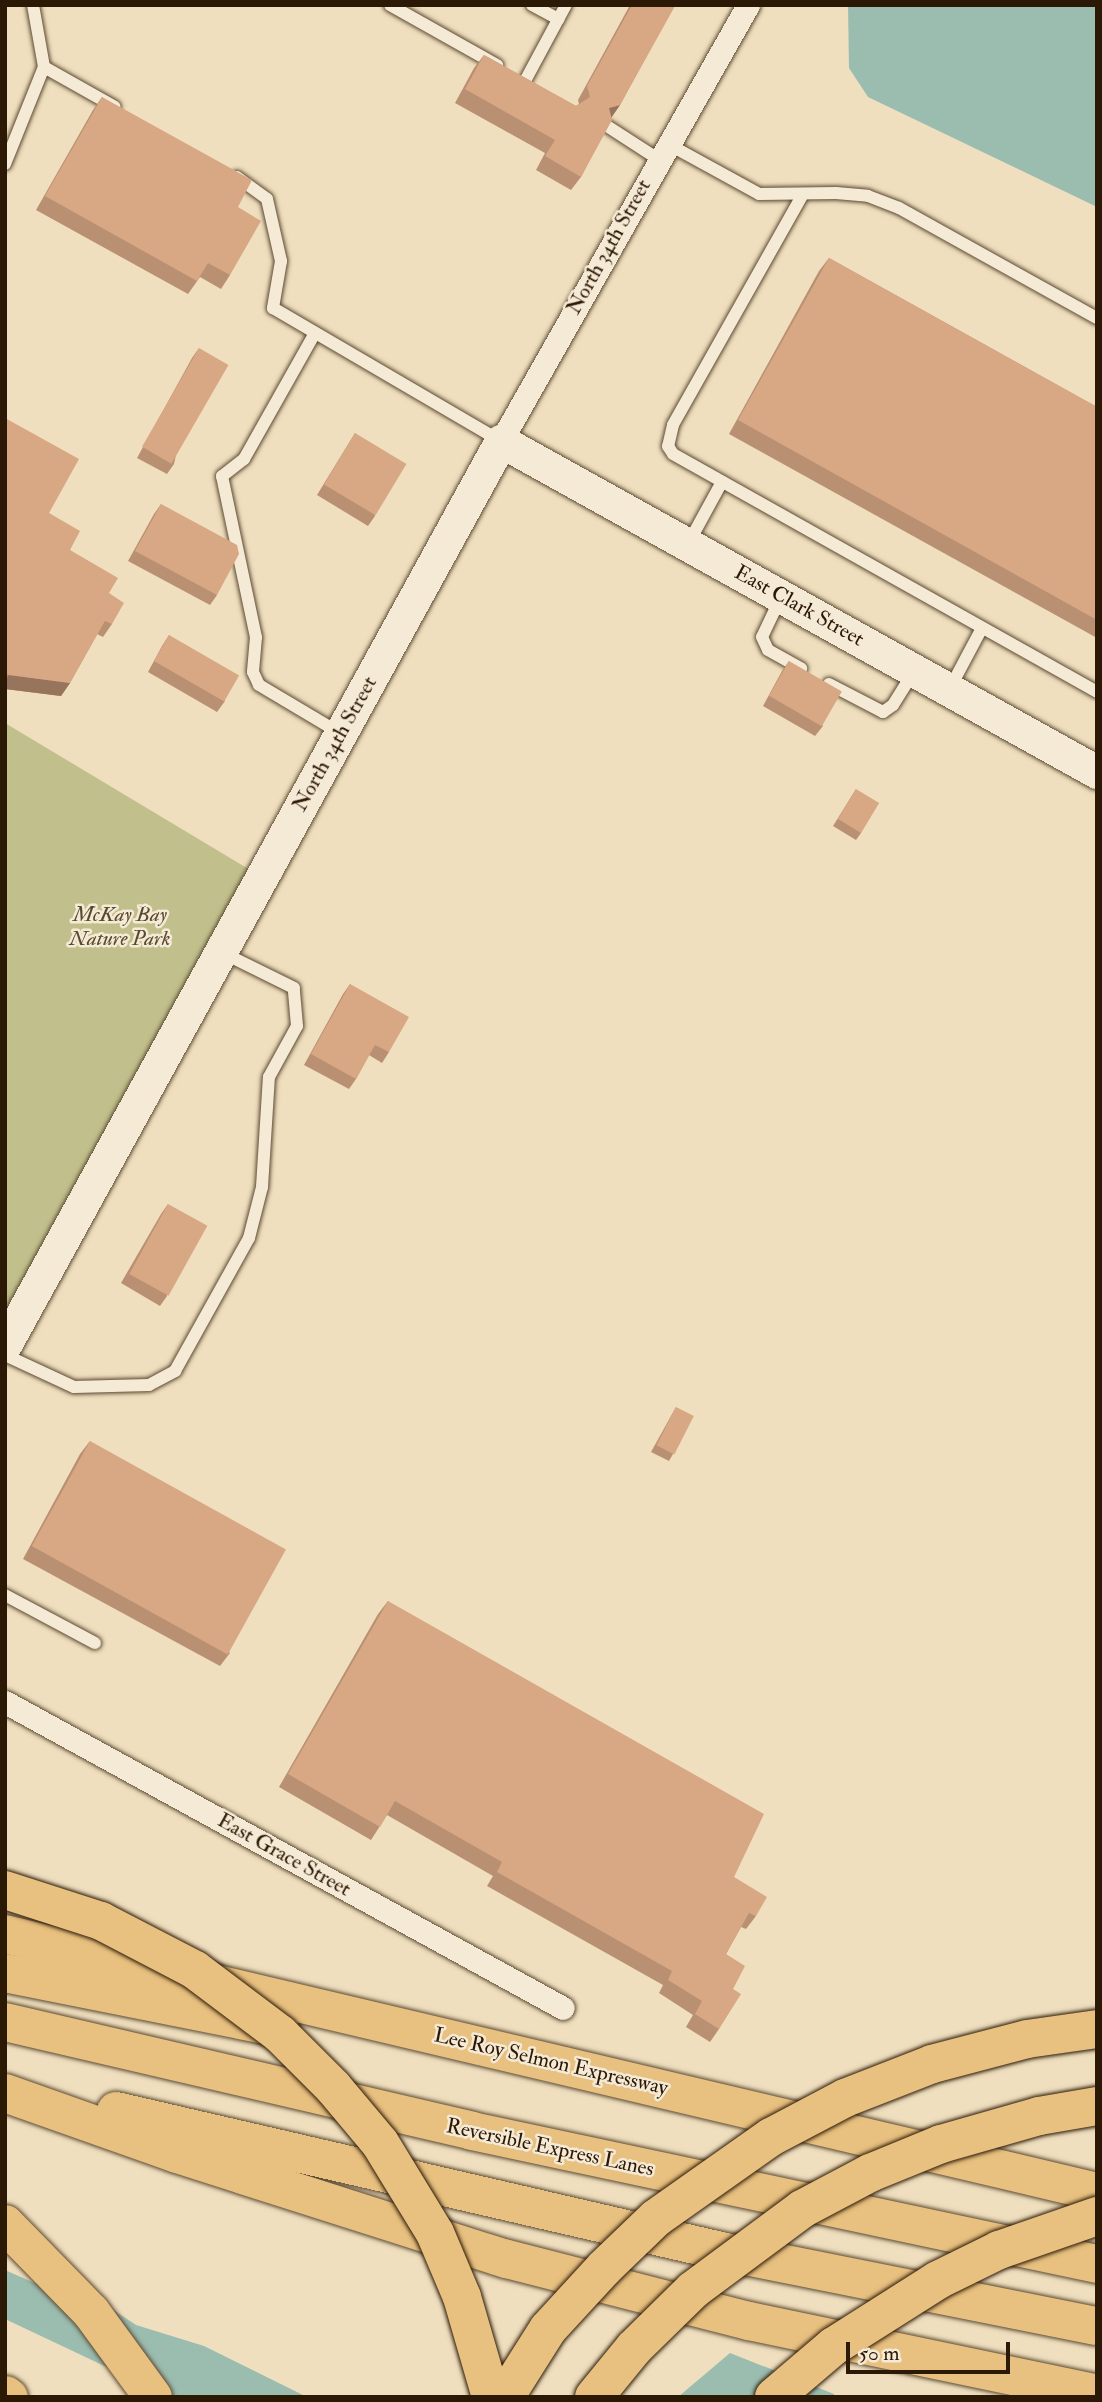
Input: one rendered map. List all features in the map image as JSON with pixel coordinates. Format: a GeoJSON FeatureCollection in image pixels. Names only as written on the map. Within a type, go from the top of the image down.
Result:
{"type":"FeatureCollection","features":[{"type":"Feature","properties":{"kind":"highway"},"geometry":{"type":"LineString","coordinates":[[5,1890],[101,1921],[195,1970],[280,2034],[333,2087],[380,2143],[435,2233],[462,2297],[491,2397]]}},
{"type":"Feature","properties":{"kind":"highway","name":"Lee Roy Selmon Expressway"},"geometry":{"type":"LineString","coordinates":[[5,1934],[1097,2192]]}},
{"type":"Feature","properties":{"kind":"highway"},"geometry":{"type":"LineString","coordinates":[[5,1973],[306,2033],[546,2062]]}},
{"type":"Feature","properties":{"kind":"highway","name":"Reversible Express Lanes"},"geometry":{"type":"LineString","coordinates":[[5,2022],[472,2131],[1097,2264]]}},
{"type":"Feature","properties":{"kind":"highway"},"geometry":{"type":"LineString","coordinates":[[505,2397],[548,2329],[604,2268],[656,2218],[771,2137],[845,2098],[932,2064],[1027,2039],[1097,2029]]}},
{"type":"Feature","properties":{"kind":"highway"},"geometry":{"type":"LineString","coordinates":[[5,2085],[852,2277],[1097,2326]]}},
{"type":"Feature","properties":{"kind":"highway"},"geometry":{"type":"LineString","coordinates":[[5,2093],[375,2220],[749,2321],[1097,2394]]}},
{"type":"Feature","properties":{"kind":"highway"},"geometry":{"type":"LineString","coordinates":[[594,2397],[634,2348],[693,2290],[802,2209],[870,2173],[941,2144],[1039,2116],[1097,2106]]}},
{"type":"Feature","properties":{"kind":"highway"},"geometry":{"type":"LineString","coordinates":[[775,2397],[843,2339],[938,2280],[999,2250],[1097,2216]]}},
{"type":"Feature","properties":{"kind":"highway"},"geometry":{"type":"LineString","coordinates":[[5,2224],[92,2312],[153,2397]]}},
{"type":"Feature","properties":{"kind":"street","name":"North 34th Street"},"geometry":{"type":"LineString","coordinates":[[5,1345],[501,441],[748,5]]}},
{"type":"Feature","properties":{"kind":"street","name":"East Clark Street"},"geometry":{"type":"LineString","coordinates":[[501,441],[1097,772]]}},
{"type":"Feature","properties":{"kind":"street","name":"East Grace Street"},"geometry":{"type":"LineString","coordinates":[[5,1702],[563,2008]]}},
{"type":"Feature","properties":{"kind":"lane"},"geometry":{"type":"LineString","coordinates":[[5,164],[44,67],[33,5]]}},
{"type":"Feature","properties":{"kind":"lane"},"geometry":{"type":"LineString","coordinates":[[390,5],[537,87]]}},
{"type":"Feature","properties":{"kind":"lane"},"geometry":{"type":"LineString","coordinates":[[532,5],[558,19]]}},
{"type":"Feature","properties":{"kind":"lane"},"geometry":{"type":"LineString","coordinates":[[525,80],[566,5]]}},
{"type":"Feature","properties":{"kind":"lane"},"geometry":{"type":"LineString","coordinates":[[44,67],[125,112]]}},
{"type":"Feature","properties":{"kind":"lane"},"geometry":{"type":"LineString","coordinates":[[607,126],[759,194],[868,196],[899,208],[1097,318]]}},
{"type":"Feature","properties":{"kind":"lane"},"geometry":{"type":"LineString","coordinates":[[230,171],[267,199],[282,261],[273,308],[501,441]]}},
{"type":"Feature","properties":{"kind":"lane"},"geometry":{"type":"LineString","coordinates":[[803,194],[668,436],[673,454],[1097,692]]}},
{"type":"Feature","properties":{"kind":"lane"},"geometry":{"type":"LineString","coordinates":[[315,333],[244,459],[222,476],[256,637],[253,672],[259,685],[340,734]]}},
{"type":"Feature","properties":{"kind":"lane"},"geometry":{"type":"LineString","coordinates":[[688,544],[722,482]]}},
{"type":"Feature","properties":{"kind":"lane"},"geometry":{"type":"LineString","coordinates":[[781,596],[763,629],[764,644],[852,697],[877,711],[889,710],[914,671]]}},
{"type":"Feature","properties":{"kind":"lane"},"geometry":{"type":"LineString","coordinates":[[949,690],[982,628]]}},
{"type":"Feature","properties":{"kind":"lane"},"geometry":{"type":"LineString","coordinates":[[5,1355],[74,1387],[149,1385],[175,1371],[249,1238],[262,1187],[269,1077],[297,1026],[294,988],[221,951]]}},
{"type":"Feature","properties":{"kind":"lane"},"geometry":{"type":"LineString","coordinates":[[5,1595],[95,1643]]}},
{"type":"Feature","properties":{"kind":"green space","name":"McKay Bay Nature Park"},"geometry":{"type":"Polygon","coordinates":[[[5,723],[277,886],[5,1365],[5,723]]]}},
{"type":"Feature","properties":{"kind":"shaded area"},"geometry":{"type":"Polygon","coordinates":[[[848,5],[1097,5],[1097,207],[868,97],[849,68],[848,5]]]}},
{"type":"Feature","properties":{"kind":"shaded area"},"geometry":{"type":"Polygon","coordinates":[[[5,2270],[73,2300],[106,2305],[136,2325],[204,2346],[307,2397],[170,2397],[5,2319],[5,2270]]]}},
{"type":"Feature","properties":{"kind":"shaded area"},"geometry":{"type":"Polygon","coordinates":[[[730,2353],[834,2394],[834,2397],[678,2397],[730,2353]]]}},
{"type":"Feature","properties":{"kind":"building"},"geometry":{"type":"Polygon","coordinates":[[[632,5],[675,6],[620,105],[609,108],[612,120],[581,177],[545,156],[555,140],[465,89],[484,55],[576,106],[590,97],[587,86],[632,5]]]}},
{"type":"Feature","properties":{"kind":"building"},"geometry":{"type":"Polygon","coordinates":[[[102,97],[252,180],[238,207],[261,221],[230,275],[208,263],[197,281],[45,196],[102,97]]]}},
{"type":"Feature","properties":{"kind":"building"},"geometry":{"type":"Polygon","coordinates":[[[829,258],[1097,407],[1097,620],[738,420],[829,258]]]}},
{"type":"Feature","properties":{"kind":"building"},"geometry":{"type":"Polygon","coordinates":[[[199,348],[228,365],[171,464],[142,447],[199,348]]]}},
{"type":"Feature","properties":{"kind":"building"},"geometry":{"type":"Polygon","coordinates":[[[5,418],[79,459],[49,513],[80,531],[70,550],[118,578],[109,593],[124,603],[112,624],[105,621],[70,683],[5,673],[5,418]]]}},
{"type":"Feature","properties":{"kind":"building"},"geometry":{"type":"Polygon","coordinates":[[[355,433],[406,464],[376,515],[324,484],[355,433]]]}},
{"type":"Feature","properties":{"kind":"building"},"geometry":{"type":"Polygon","coordinates":[[[161,504],[237,545],[239,554],[217,595],[135,551],[161,504]]]}},
{"type":"Feature","properties":{"kind":"building"},"geometry":{"type":"Polygon","coordinates":[[[169,635],[239,676],[224,701],[154,661],[169,635]]]}},
{"type":"Feature","properties":{"kind":"building"},"geometry":{"type":"Polygon","coordinates":[[[789,661],[842,692],[822,726],[769,696],[789,661]]]}},
{"type":"Feature","properties":{"kind":"building"},"geometry":{"type":"Polygon","coordinates":[[[856,789],[879,803],[861,833],[838,819],[856,789]]]}},
{"type":"Feature","properties":{"kind":"building"},"geometry":{"type":"Polygon","coordinates":[[[350,984],[409,1017],[389,1052],[375,1045],[356,1079],[311,1054],[350,984]]]}},
{"type":"Feature","properties":{"kind":"building"},"geometry":{"type":"Polygon","coordinates":[[[168,1204],[207,1226],[169,1296],[129,1274],[168,1204]]]}},
{"type":"Feature","properties":{"kind":"building"},"geometry":{"type":"Polygon","coordinates":[[[676,1407],[694,1416],[674,1454],[656,1445],[676,1407]]]}},
{"type":"Feature","properties":{"kind":"building"},"geometry":{"type":"Polygon","coordinates":[[[90,1441],[286,1550],[228,1655],[32,1546],[90,1441]]]}},
{"type":"Feature","properties":{"kind":"building"},"geometry":{"type":"Polygon","coordinates":[[[388,1601],[764,1814],[734,1877],[767,1897],[756,1916],[749,1913],[726,1954],[745,1966],[733,1989],[741,1994],[719,2029],[695,2014],[702,2001],[668,1980],[672,1971],[497,1872],[502,1862],[395,1801],[380,1827],[288,1774],[388,1601]]]}}]}
